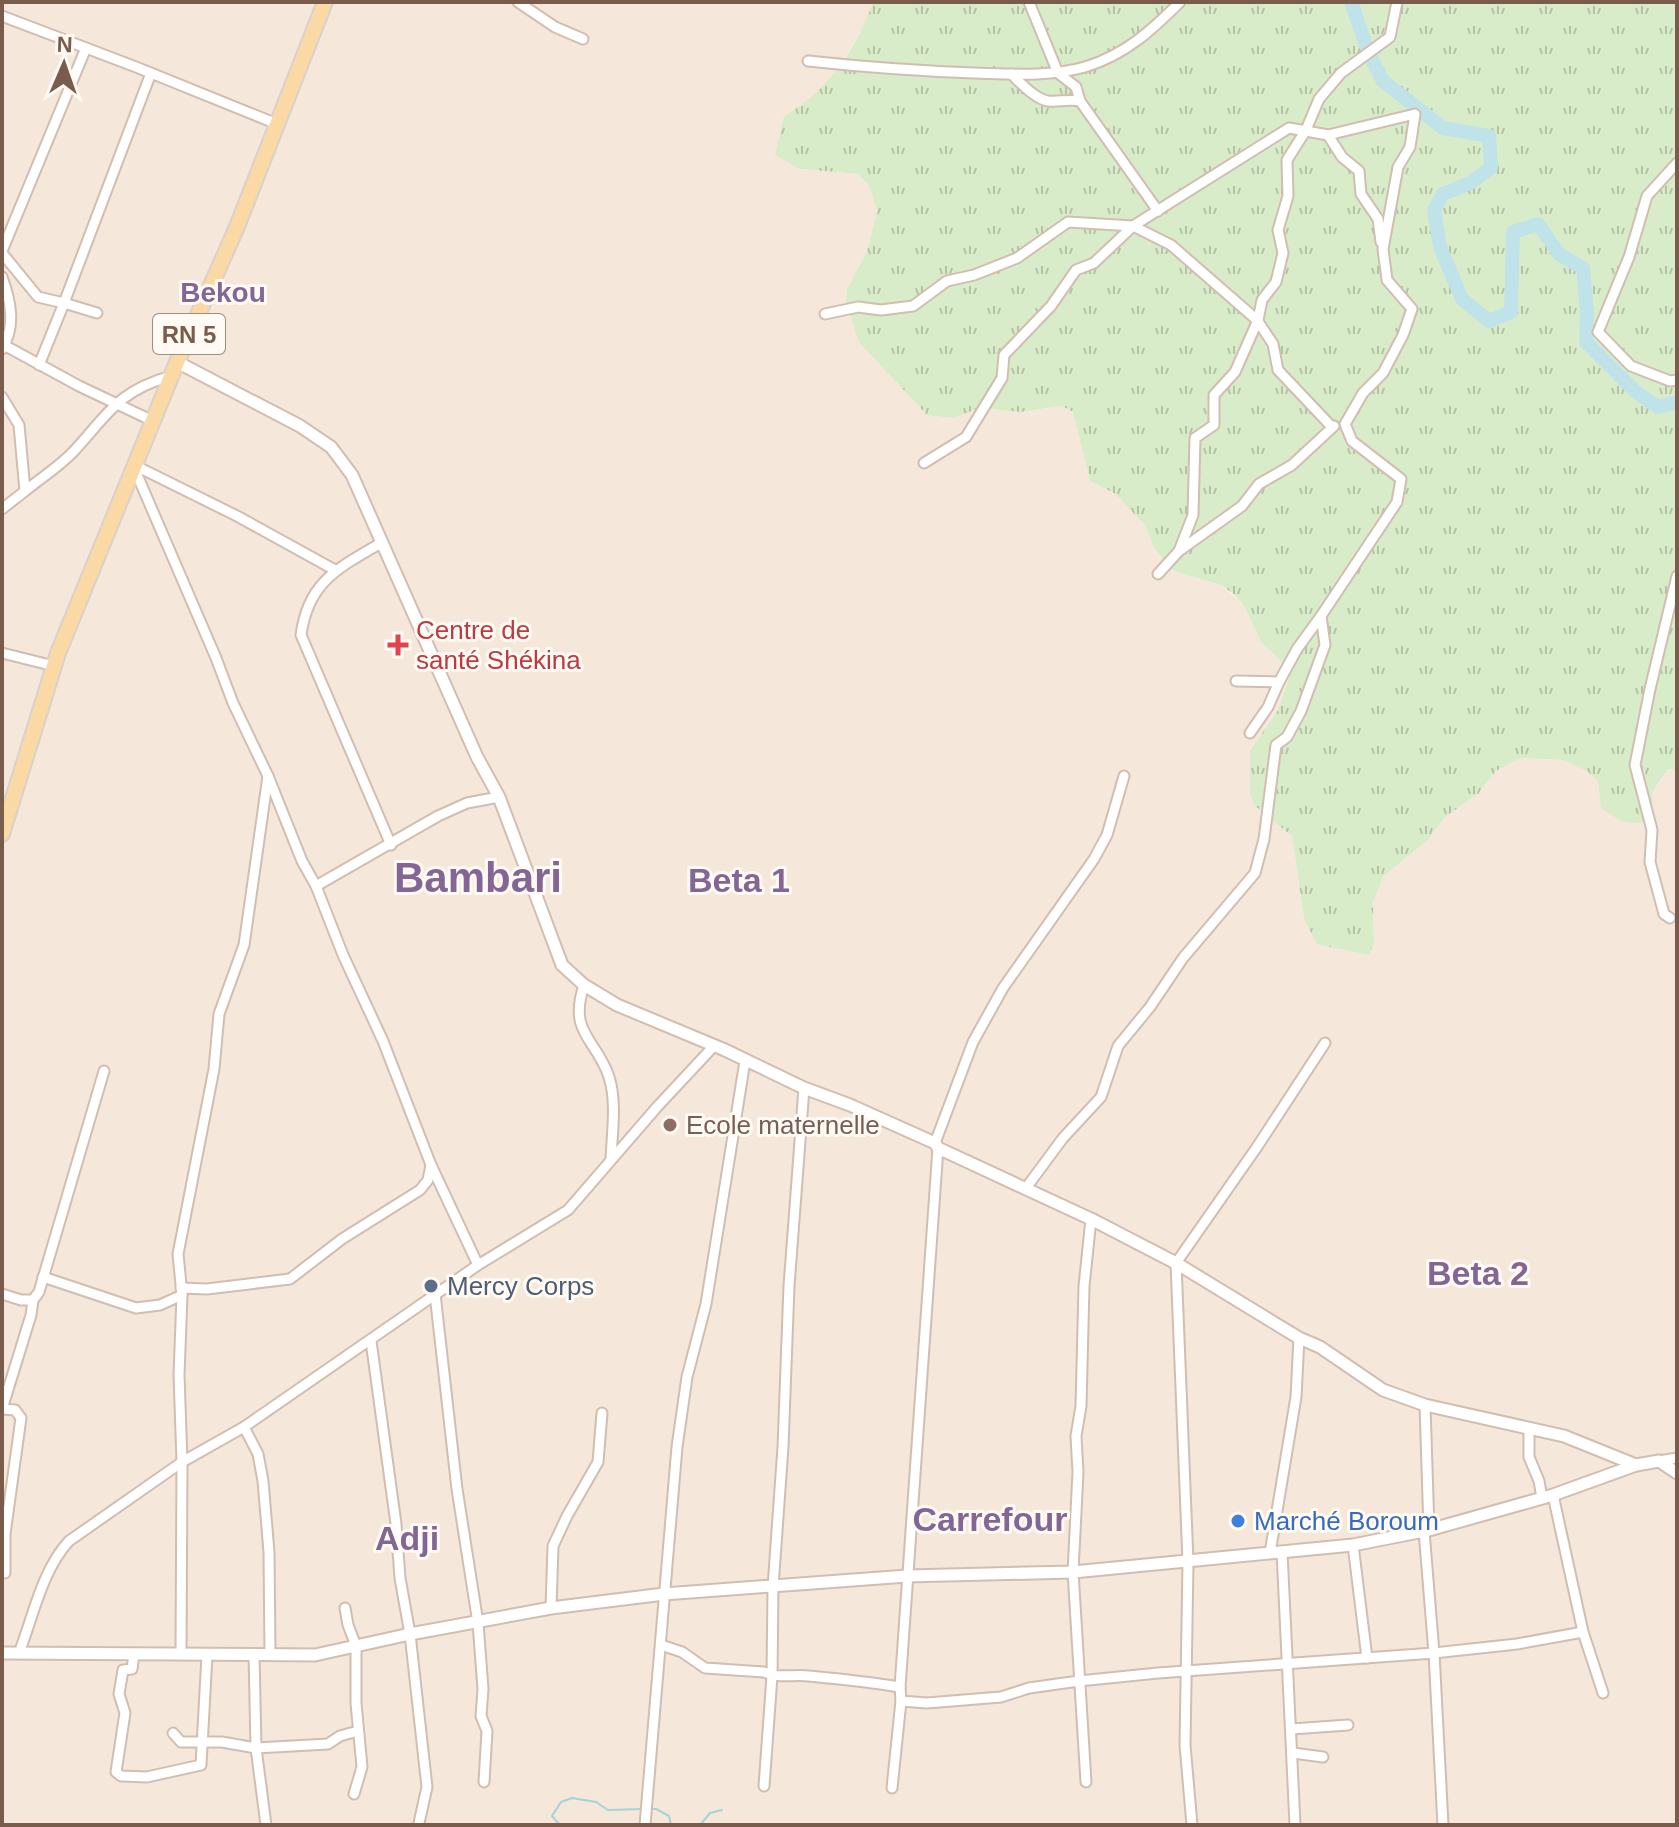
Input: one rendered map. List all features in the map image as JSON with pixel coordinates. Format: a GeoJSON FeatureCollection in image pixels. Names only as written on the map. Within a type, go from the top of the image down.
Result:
{"type":"FeatureCollection","features":[{"type":"Feature","properties":{"kind":"main road","name":"RN 5"},"geometry":{"type":"LineString","coordinates":[[2,834],[54,666],[174,369],[236,229],[325,2]]}},
{"type":"Feature","properties":{"kind":"street"},"geometry":{"type":"LineString","coordinates":[[518,2],[555,27],[583,39]]}},
{"type":"Feature","properties":{"kind":"street"},"geometry":{"type":"LineString","coordinates":[[1029,2],[1058,73],[1076,87],[1080,101],[1158,211]]}},
{"type":"Feature","properties":{"kind":"street"},"geometry":{"type":"LineString","coordinates":[[808,61],[892,70],[1058,73],[1088,66],[1142,40],[1180,2]]}},
{"type":"Feature","properties":{"kind":"street"},"geometry":{"type":"LineString","coordinates":[[1179,551],[1193,515],[1195,438],[1214,425],[1214,395],[1235,372],[1258,320],[1262,300],[1276,282],[1283,253],[1278,230],[1288,196],[1287,160],[1306,130],[1319,99],[1341,73],[1390,37],[1397,2]]}},
{"type":"Feature","properties":{"kind":"street"},"geometry":{"type":"LineString","coordinates":[[2,16],[277,124]]}},
{"type":"Feature","properties":{"kind":"street"},"geometry":{"type":"LineString","coordinates":[[86,48],[2,252],[38,297],[97,313]]}},
{"type":"Feature","properties":{"kind":"street"},"geometry":{"type":"LineString","coordinates":[[39,365],[151,73]]}},
{"type":"Feature","properties":{"kind":"street"},"geometry":{"type":"LineString","coordinates":[[1011,74],[1042,100],[1080,101]]}},
{"type":"Feature","properties":{"kind":"street"},"geometry":{"type":"LineString","coordinates":[[924,463],[966,437],[1002,378],[1004,355],[1051,306],[1076,270],[1094,263],[1133,226],[1289,128],[1328,135],[1415,114],[1410,147],[1398,167],[1383,249]]}},
{"type":"Feature","properties":{"kind":"street"},"geometry":{"type":"LineString","coordinates":[[1328,135],[1342,157],[1359,171],[1361,194],[1378,219],[1387,280],[1412,309],[1403,335],[1383,373],[1363,393],[1345,424]]}},
{"type":"Feature","properties":{"kind":"street"},"geometry":{"type":"LineString","coordinates":[[1677,163],[1647,196],[1629,257],[1598,332],[1631,366],[1670,381],[1677,380]]}},
{"type":"Feature","properties":{"kind":"street"},"geometry":{"type":"LineString","coordinates":[[825,314],[858,307],[881,310],[913,306],[947,281],[974,275],[1017,258],[1068,222],[1133,226],[1171,245],[1258,320],[1273,344],[1278,370],[1331,426]]}},
{"type":"Feature","properties":{"kind":"street"},"geometry":{"type":"LineString","coordinates":[[2,277],[11,312],[9,338],[3,346],[153,421]]}},
{"type":"Feature","properties":{"kind":"street"},"geometry":{"type":"LineString","coordinates":[[2,509],[72,453],[116,403],[174,369],[300,426],[331,447],[352,475],[477,757],[499,797],[562,965],[584,985],[617,1005],[804,1088],[850,1105],[1091,1219],[1176,1263],[1299,1338],[1320,1347],[1383,1390],[1425,1405],[1564,1436],[1636,1465]]}},
{"type":"Feature","properties":{"kind":"street"},"geometry":{"type":"LineString","coordinates":[[2,397],[19,425],[25,491]]}},
{"type":"Feature","properties":{"kind":"street"},"geometry":{"type":"LineString","coordinates":[[1158,574],[1179,551],[1242,506],[1259,484],[1292,465],[1331,426],[1345,424]]}},
{"type":"Feature","properties":{"kind":"street"},"geometry":{"type":"LineString","coordinates":[[1250,733],[1268,707],[1297,649],[1397,502],[1401,479],[1352,441],[1345,424]]}},
{"type":"Feature","properties":{"kind":"street"},"geometry":{"type":"LineString","coordinates":[[135,468],[230,513],[335,570]]}},
{"type":"Feature","properties":{"kind":"street"},"geometry":{"type":"LineString","coordinates":[[135,468],[233,703],[383,1041],[431,1165],[478,1265]]}},
{"type":"Feature","properties":{"kind":"street"},"geometry":{"type":"LineString","coordinates":[[381,543],[335,570],[310,599],[304,613],[301,635],[391,845]]}},
{"type":"Feature","properties":{"kind":"street"},"geometry":{"type":"LineString","coordinates":[[1670,918],[1664,914],[1650,862],[1652,830],[1635,765],[1677,576]]}},
{"type":"Feature","properties":{"kind":"street"},"geometry":{"type":"LineString","coordinates":[[1026,1188],[1063,1138],[1101,1097],[1118,1046],[1150,1007],[1183,958],[1255,873],[1264,839],[1276,745],[1287,737],[1301,711],[1325,645],[1321,616]]}},
{"type":"Feature","properties":{"kind":"street"},"geometry":{"type":"LineString","coordinates":[[2,653],[54,666]]}},
{"type":"Feature","properties":{"kind":"street"},"geometry":{"type":"LineString","coordinates":[[1236,681],[1279,682]]}},
{"type":"Feature","properties":{"kind":"street"},"geometry":{"type":"LineString","coordinates":[[181,1654],[179,1375],[182,1292],[178,1254],[214,1069],[219,1014],[244,945],[268,776]]}},
{"type":"Feature","properties":{"kind":"street"},"geometry":{"type":"LineString","coordinates":[[892,1788],[901,1701],[936,1145],[973,1042],[1003,988],[1094,859],[1107,835],[1124,776]]}},
{"type":"Feature","properties":{"kind":"street"},"geometry":{"type":"LineString","coordinates":[[316,886],[438,816],[467,803],[499,797]]}},
{"type":"Feature","properties":{"kind":"street"},"geometry":{"type":"LineString","coordinates":[[584,985],[579,1010],[580,1025],[610,1078],[613,1102],[611,1159]]}},
{"type":"Feature","properties":{"kind":"street"},"geometry":{"type":"LineString","coordinates":[[1192,1825],[1185,1745],[1188,1562],[1176,1263],[1325,1043]]}},
{"type":"Feature","properties":{"kind":"street"},"geometry":{"type":"LineString","coordinates":[[19,1653],[58,1552],[80,1531],[182,1462],[244,1427],[478,1265],[568,1210],[713,1047]]}},
{"type":"Feature","properties":{"kind":"street"},"geometry":{"type":"LineString","coordinates":[[645,1825],[677,1447],[687,1377],[706,1304],[745,1061]]}},
{"type":"Feature","properties":{"kind":"street"},"geometry":{"type":"LineString","coordinates":[[5,1573],[5,1534],[21,1418],[15,1410],[2,1409],[104,1071]]}},
{"type":"Feature","properties":{"kind":"street"},"geometry":{"type":"LineString","coordinates":[[764,1786],[772,1676],[773,1587],[783,1447],[789,1286],[804,1088]]}},
{"type":"Feature","properties":{"kind":"street"},"geometry":{"type":"LineString","coordinates":[[43,1277],[136,1308],[160,1305],[182,1292],[290,1279],[342,1239],[420,1190],[428,1180],[431,1165]]}},
{"type":"Feature","properties":{"kind":"street"},"geometry":{"type":"LineString","coordinates":[[1086,1782],[1073,1572],[1078,1472],[1076,1436],[1081,1406],[1084,1286],[1091,1219]]}},
{"type":"Feature","properties":{"kind":"street"},"geometry":{"type":"LineString","coordinates":[[2,1294],[33,1300]]}},
{"type":"Feature","properties":{"kind":"street"},"geometry":{"type":"LineString","coordinates":[[435,1294],[457,1489],[478,1623],[483,1689],[481,1716],[487,1731],[484,1782]]}},
{"type":"Feature","properties":{"kind":"street"},"geometry":{"type":"LineString","coordinates":[[1295,1825],[1289,1663],[1276,1553],[1296,1397],[1299,1338]]}},
{"type":"Feature","properties":{"kind":"street"},"geometry":{"type":"LineString","coordinates":[[371,1341],[427,1787],[419,1823]]}},
{"type":"Feature","properties":{"kind":"street"},"geometry":{"type":"LineString","coordinates":[[1425,1405],[1427,1530],[1443,1825]]}},
{"type":"Feature","properties":{"kind":"street"},"geometry":{"type":"LineString","coordinates":[[551,1608],[553,1546],[598,1462],[602,1413]]}},
{"type":"Feature","properties":{"kind":"street"},"geometry":{"type":"LineString","coordinates":[[244,1427],[258,1454],[263,1481],[270,1579],[270,1654]]}},
{"type":"Feature","properties":{"kind":"street"},"geometry":{"type":"LineString","coordinates":[[1529,1429],[1529,1457],[1548,1496],[1583,1632],[1603,1693]]}},
{"type":"Feature","properties":{"kind":"street"},"geometry":{"type":"LineString","coordinates":[[2,1653],[315,1655],[551,1608],[664,1594],[907,1576],[1073,1572],[1353,1545],[1427,1530],[1548,1496],[1636,1465],[1677,1458]]}},
{"type":"Feature","properties":{"kind":"street"},"geometry":{"type":"LineString","coordinates":[[1659,1461],[1677,1473]]}},
{"type":"Feature","properties":{"kind":"street"},"geometry":{"type":"LineString","coordinates":[[1353,1545],[1367,1658]]}},
{"type":"Feature","properties":{"kind":"street"},"geometry":{"type":"LineString","coordinates":[[345,1608],[356,1646],[362,1767],[354,1794]]}},
{"type":"Feature","properties":{"kind":"street"},"geometry":{"type":"LineString","coordinates":[[901,1701],[927,1703],[1001,1697],[1029,1688],[1079,1681],[1434,1653],[1517,1644],[1583,1632]]}},
{"type":"Feature","properties":{"kind":"street"},"geometry":{"type":"LineString","coordinates":[[661,1645],[682,1652],[705,1668],[764,1672],[772,1676],[805,1675],[900,1687]]}},
{"type":"Feature","properties":{"kind":"street"},"geometry":{"type":"LineString","coordinates":[[134,1654],[132,1669],[123,1670],[120,1683],[119,1694],[125,1713],[116,1772],[118,1775],[147,1777],[201,1765],[207,1655]]}},
{"type":"Feature","properties":{"kind":"street"},"geometry":{"type":"LineString","coordinates":[[254,1654],[256,1748],[266,1825]]}},
{"type":"Feature","properties":{"kind":"street"},"geometry":{"type":"LineString","coordinates":[[1292,1729],[1333,1720],[1348,1725]]}},
{"type":"Feature","properties":{"kind":"street"},"geometry":{"type":"LineString","coordinates":[[173,1733],[181,1742],[222,1742],[256,1748],[328,1744],[340,1736],[358,1731]]}},
{"type":"Feature","properties":{"kind":"street"},"geometry":{"type":"LineString","coordinates":[[1293,1753],[1323,1757]]}},
{"type":"Feature","properties":{"kind":"shaded area"},"geometry":{"type":"Polygon","coordinates":[[[2,2],[873,2],[865,24],[836,72],[808,103],[784,116],[800,169],[858,174],[868,184],[877,210],[867,251],[847,289],[979,408],[1020,412],[1062,406],[1074,413],[1090,481],[1114,493],[1144,524],[1155,549],[1173,571],[1221,585],[1243,604],[1261,642],[1291,671],[1278,710],[1250,751],[1255,806],[1292,835],[1304,919],[1374,943],[1373,902],[1384,876],[1428,840],[1445,817],[1479,793],[1496,771],[1521,758],[1562,760],[1588,772],[1652,819],[1652,792],[1668,769],[1677,770],[1677,1825],[2,1825],[2,2]]]}},
{"type":"Feature","properties":{"kind":"green space"},"geometry":{"type":"Polygon","coordinates":[[[873,2],[1677,2],[1677,770],[1668,769],[1652,792],[1652,819],[1625,822],[1601,808],[1598,781],[1588,772],[1562,760],[1521,758],[1496,771],[1479,793],[1445,817],[1428,840],[1384,876],[1373,902],[1374,943],[1369,955],[1317,944],[1304,919],[1292,836],[1255,806],[1250,793],[1250,751],[1278,710],[1291,671],[1261,642],[1243,604],[1221,585],[1173,571],[1155,549],[1144,524],[1114,493],[1090,481],[1073,412],[1062,406],[1020,412],[979,408],[954,418],[927,415],[859,342],[846,303],[847,289],[867,251],[877,210],[868,184],[858,174],[800,169],[775,155],[784,116],[814,95],[838,68],[858,36],[873,2]]]}},
{"type":"Feature","properties":{"kind":"waterway"},"geometry":{"type":"LineString","coordinates":[[1351,2],[1369,54],[1383,81],[1443,128],[1489,136],[1491,168],[1470,183],[1443,194],[1434,210],[1440,247],[1462,299],[1489,321],[1511,312],[1513,232],[1538,224],[1560,255],[1583,268],[1586,342],[1636,392],[1658,407],[1677,402]]}},
{"type":"Feature","properties":{"kind":"waterway"},"geometry":{"type":"LineString","coordinates":[[560,1825],[552,1816],[561,1802],[572,1798],[596,1802],[608,1810],[642,1809]]}},
{"type":"Feature","properties":{"kind":"waterway"},"geometry":{"type":"LineString","coordinates":[[649,1809],[669,1816],[671,1825]]}},
{"type":"Feature","properties":{"kind":"waterway"},"geometry":{"type":"LineString","coordinates":[[700,1825],[710,1813],[722,1810]]}},
{"type":"Feature","properties":{"kind":"place","name":"Centre de santé Shékina"},"geometry":{"type":"Point","coordinates":[398,645]}},
{"type":"Feature","properties":{"kind":"place","name":"Ecole maternelle"},"geometry":{"type":"Point","coordinates":[670,1125]}},
{"type":"Feature","properties":{"kind":"place","name":"Mercy Corps"},"geometry":{"type":"Point","coordinates":[431,1286]}},
{"type":"Feature","properties":{"kind":"place","name":"Marché Boroum"},"geometry":{"type":"Point","coordinates":[1238,1521]}},
{"type":"Feature","properties":{"kind":"district","name":"Bekou"},"geometry":{"type":"Point","coordinates":[223,292]}},
{"type":"Feature","properties":{"kind":"district","name":"Bambari"},"geometry":{"type":"Point","coordinates":[478,877]}},
{"type":"Feature","properties":{"kind":"district","name":"Beta 1"},"geometry":{"type":"Point","coordinates":[739,880]}},
{"type":"Feature","properties":{"kind":"district","name":"Beta 2"},"geometry":{"type":"Point","coordinates":[1478,1273]}},
{"type":"Feature","properties":{"kind":"district","name":"Carrefour"},"geometry":{"type":"Point","coordinates":[990,1519]}},
{"type":"Feature","properties":{"kind":"district","name":"Adji"},"geometry":{"type":"Point","coordinates":[407,1538]}}]}
